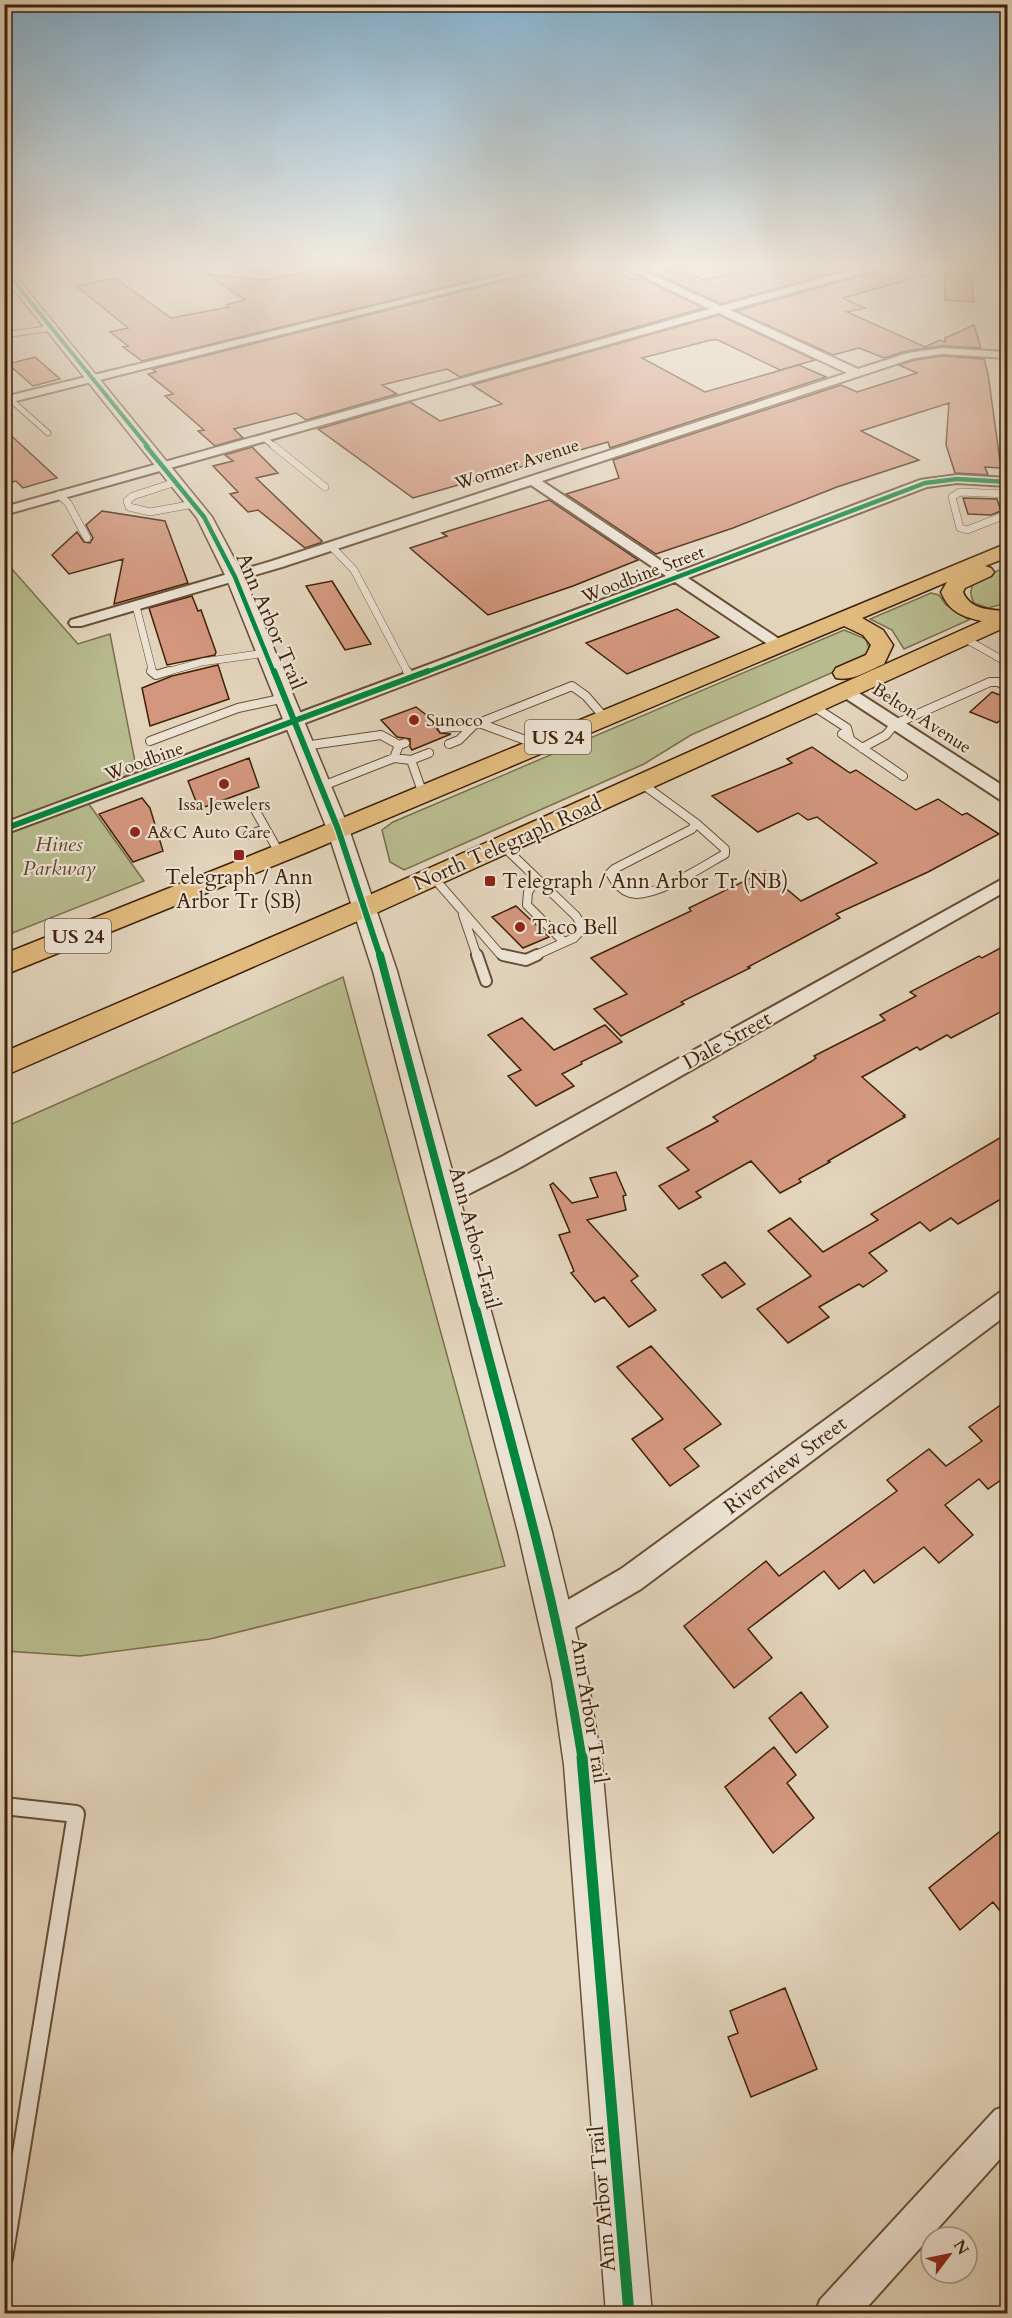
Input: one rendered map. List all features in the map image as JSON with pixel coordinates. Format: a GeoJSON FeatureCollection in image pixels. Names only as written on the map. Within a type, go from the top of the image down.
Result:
{"type":"FeatureCollection","features":[{"type":"Feature","properties":{"kind":"main road","name":"US 24"},"geometry":{"type":"LineString","coordinates":[[4,965],[338,830],[1008,549]]}},
{"type":"Feature","properties":{"kind":"main road"},"geometry":{"type":"LineString","coordinates":[[1004,623],[965,609],[955,602],[952,592],[956,584],[1008,561]]}},
{"type":"Feature","properties":{"kind":"main road"},"geometry":{"type":"LineString","coordinates":[[644,782],[704,734],[876,659],[882,645],[879,637],[866,627],[843,618]]}},
{"type":"Feature","properties":{"kind":"main road","name":"North Telegraph Road"},"geometry":{"type":"LineString","coordinates":[[4,1065],[366,907],[964,638],[1004,623]]}},
{"type":"Feature","properties":{"kind":"main road"},"geometry":{"type":"LineString","coordinates":[[4,983],[80,952],[151,906]]}},
{"type":"Feature","properties":{"kind":"street","name":"Ann Arbor Trail"},"geometry":{"type":"LineString","coordinates":[[92,375],[204,517],[235,577],[338,830],[366,907],[385,970],[535,1532],[570,1681],[583,1765],[630,2313]]}},
{"type":"Feature","properties":{"kind":"street"},"geometry":{"type":"LineString","coordinates":[[8,401],[110,375]]}},
{"type":"Feature","properties":{"kind":"street"},"geometry":{"type":"LineString","coordinates":[[4,511],[486,375]]}},
{"type":"Feature","properties":{"kind":"street","name":"Wormer Avenue"},"geometry":{"type":"LineString","coordinates":[[76,623],[235,577],[850,375]]}},
{"type":"Feature","properties":{"kind":"street","name":"Woodbine Street"},"geometry":{"type":"LineString","coordinates":[[294,722],[933,480],[957,479],[1006,488]]}},
{"type":"Feature","properties":{"kind":"street"},"geometry":{"type":"LineString","coordinates":[[532,480],[675,578],[777,644]]}},
{"type":"Feature","properties":{"kind":"street","name":"Belton Avenue"},"geometry":{"type":"LineString","coordinates":[[845,691],[1008,797]]}},
{"type":"Feature","properties":{"kind":"street","name":"Woodbine"},"geometry":{"type":"LineString","coordinates":[[4,829],[294,722]]}},
{"type":"Feature","properties":{"kind":"street","name":"Dale Street"},"geometry":{"type":"LineString","coordinates":[[445,1196],[511,1162],[1008,882]]}},
{"type":"Feature","properties":{"kind":"street","name":"Riverview Street"},"geometry":{"type":"LineString","coordinates":[[557,1622],[631,1579],[1008,1300]]}},
{"type":"Feature","properties":{"kind":"street"},"geometry":{"type":"LineString","coordinates":[[834,2313],[1008,2123]]}},
{"type":"Feature","properties":{"kind":"lane"},"geometry":{"type":"LineString","coordinates":[[8,401],[48,433]]}},
{"type":"Feature","properties":{"kind":"lane"},"geometry":{"type":"LineString","coordinates":[[264,438],[325,487]]}},
{"type":"Feature","properties":{"kind":"lane"},"geometry":{"type":"LineString","coordinates":[[176,482],[133,496],[127,501],[129,507],[150,512],[194,504]]}},
{"type":"Feature","properties":{"kind":"lane"},"geometry":{"type":"LineString","coordinates":[[1006,488],[954,493],[952,497],[960,528],[967,530],[1008,514]]}},
{"type":"Feature","properties":{"kind":"lane"},"geometry":{"type":"LineString","coordinates":[[59,495],[68,503],[87,538]]}},
{"type":"Feature","properties":{"kind":"lane"},"geometry":{"type":"LineString","coordinates":[[331,546],[354,570],[411,678]]}},
{"type":"Feature","properties":{"kind":"lane"},"geometry":{"type":"LineString","coordinates":[[136,606],[151,672],[156,675],[202,662],[266,653]]}},
{"type":"Feature","properties":{"kind":"lane"},"geometry":{"type":"LineString","coordinates":[[964,638],[1008,663]]}},
{"type":"Feature","properties":{"kind":"lane"},"geometry":{"type":"LineString","coordinates":[[862,748],[886,735],[895,724],[990,682],[998,682],[1008,687]]}},
{"type":"Feature","properties":{"kind":"lane"},"geometry":{"type":"LineString","coordinates":[[443,728],[476,724],[572,686],[586,696],[604,717]]}},
{"type":"Feature","properties":{"kind":"lane"},"geometry":{"type":"LineString","coordinates":[[150,741],[238,708],[285,698]]}},
{"type":"Feature","properties":{"kind":"lane"},"geometry":{"type":"LineString","coordinates":[[813,705],[847,728],[850,739]]}},
{"type":"Feature","properties":{"kind":"lane"},"geometry":{"type":"LineString","coordinates":[[449,744],[459,740],[476,724]]}},
{"type":"Feature","properties":{"kind":"lane"},"geometry":{"type":"LineString","coordinates":[[476,724],[539,745]]}},
{"type":"Feature","properties":{"kind":"lane"},"geometry":{"type":"LineString","coordinates":[[842,734],[903,776]]}},
{"type":"Feature","properties":{"kind":"lane"},"geometry":{"type":"LineString","coordinates":[[304,746],[366,740],[381,735],[402,744],[394,758]]}},
{"type":"Feature","properties":{"kind":"lane"},"geometry":{"type":"LineString","coordinates":[[321,787],[394,758],[411,760],[429,753]]}},
{"type":"Feature","properties":{"kind":"lane"},"geometry":{"type":"LineString","coordinates":[[373,756],[376,765]]}},
{"type":"Feature","properties":{"kind":"lane"},"geometry":{"type":"LineString","coordinates":[[411,760],[423,794]]}},
{"type":"Feature","properties":{"kind":"lane"},"geometry":{"type":"LineString","coordinates":[[644,782],[721,844],[725,849],[725,854],[650,892],[630,893],[612,878],[610,873],[692,829],[695,824]]}},
{"type":"Feature","properties":{"kind":"lane"},"geometry":{"type":"LineString","coordinates":[[254,808],[280,854]]}},
{"type":"Feature","properties":{"kind":"lane"},"geometry":{"type":"LineString","coordinates":[[248,835],[266,829]]}},
{"type":"Feature","properties":{"kind":"lane"},"geometry":{"type":"LineString","coordinates":[[433,877],[490,939],[500,954],[526,960],[574,938],[583,928],[576,916],[503,846]]}},
{"type":"Feature","properties":{"kind":"lane"},"geometry":{"type":"LineString","coordinates":[[537,879],[528,892],[527,905],[564,942]]}},
{"type":"Feature","properties":{"kind":"lane"},"geometry":{"type":"LineString","coordinates":[[462,911],[486,981]]}},
{"type":"Feature","properties":{"kind":"lane"},"geometry":{"type":"LineString","coordinates":[[4,1806],[76,1814],[4,2258]]}},
{"type":"Feature","properties":{"kind":"green space","name":"Hines Parkway"},"geometry":{"type":"Polygon","coordinates":[[[4,560],[78,644],[110,634],[137,772],[81,793],[144,881],[5,936],[4,560]]]}},
{"type":"Feature","properties":{"kind":"green space"},"geometry":{"type":"Polygon","coordinates":[[[1007,566],[1007,603],[988,608],[974,603],[971,588],[974,583],[1007,566]]]}},
{"type":"Feature","properties":{"kind":"green space"},"geometry":{"type":"Polygon","coordinates":[[[931,593],[939,595],[946,605],[969,620],[904,649],[892,630],[870,619],[931,593]]]}},
{"type":"Feature","properties":{"kind":"green space"},"geometry":{"type":"Polygon","coordinates":[[[844,630],[866,639],[870,652],[865,658],[691,735],[644,764],[404,870],[390,862],[382,830],[393,822],[844,630]]]}},
{"type":"Feature","properties":{"kind":"green space"},"geometry":{"type":"Polygon","coordinates":[[[343,977],[505,1566],[210,1639],[80,1656],[5,1651],[5,1127],[343,977]]]}},
{"type":"Feature","properties":{"kind":"building"},"geometry":{"type":"Polygon","coordinates":[[[21,375],[56,375],[60,379],[33,386],[21,375]]]}},
{"type":"Feature","properties":{"kind":"building"},"geometry":{"type":"Polygon","coordinates":[[[149,375],[422,375],[382,385],[397,394],[306,420],[296,413],[234,429],[243,438],[215,446],[198,431],[204,430],[165,396],[173,394],[149,375]]]}},
{"type":"Feature","properties":{"kind":"building"},"geometry":{"type":"Polygon","coordinates":[[[507,375],[674,375],[705,392],[764,375],[826,377],[610,448],[608,442],[413,498],[318,429],[410,402],[440,421],[502,404],[472,385],[507,375]]]}},
{"type":"Feature","properties":{"kind":"building"},"geometry":{"type":"Polygon","coordinates":[[[910,375],[988,375],[1001,468],[985,467],[988,475],[955,473],[946,445],[949,403],[861,431],[919,460],[837,487],[733,528],[656,554],[566,494],[619,478],[613,460],[841,385],[857,392],[910,375]]]}},
{"type":"Feature","properties":{"kind":"building"},"geometry":{"type":"Polygon","coordinates":[[[4,429],[57,478],[23,488],[16,481],[4,484],[4,429]]]}},
{"type":"Feature","properties":{"kind":"building"},"geometry":{"type":"Polygon","coordinates":[[[252,447],[278,473],[256,478],[322,541],[320,543],[305,548],[258,510],[248,512],[230,494],[238,492],[213,466],[233,461],[225,455],[252,447]]]}},
{"type":"Feature","properties":{"kind":"building"},"geometry":{"type":"Polygon","coordinates":[[[963,498],[997,499],[1001,511],[991,515],[968,514],[963,498]]]}},
{"type":"Feature","properties":{"kind":"building"},"geometry":{"type":"Polygon","coordinates":[[[549,500],[638,560],[573,586],[488,615],[410,548],[447,536],[442,533],[549,500]]]}},
{"type":"Feature","properties":{"kind":"building"},"geometry":{"type":"Polygon","coordinates":[[[102,511],[165,521],[188,583],[114,604],[123,559],[69,574],[52,555],[77,532],[84,542],[90,543],[93,538],[86,525],[102,511]]]}},
{"type":"Feature","properties":{"kind":"building"},"geometry":{"type":"Polygon","coordinates":[[[332,581],[371,644],[345,650],[306,586],[332,581]]]}},
{"type":"Feature","properties":{"kind":"building"},"geometry":{"type":"Polygon","coordinates":[[[192,596],[198,611],[201,610],[216,652],[215,655],[167,665],[149,608],[192,596]]]}},
{"type":"Feature","properties":{"kind":"building"},"geometry":{"type":"Polygon","coordinates":[[[677,609],[719,637],[627,674],[586,643],[677,609]]]}},
{"type":"Feature","properties":{"kind":"building"},"geometry":{"type":"Polygon","coordinates":[[[218,665],[229,699],[150,726],[142,688],[172,676],[218,665]]]}},
{"type":"Feature","properties":{"kind":"building"},"geometry":{"type":"Polygon","coordinates":[[[992,692],[1008,698],[1008,713],[997,723],[970,712],[992,692]]]}},
{"type":"Feature","properties":{"kind":"building"},"geometry":{"type":"Polygon","coordinates":[[[416,707],[438,724],[437,729],[440,733],[451,734],[412,750],[410,739],[397,737],[381,720],[416,707]]]}},
{"type":"Feature","properties":{"kind":"building"},"geometry":{"type":"Polygon","coordinates":[[[812,747],[850,773],[856,770],[916,810],[938,799],[962,815],[967,813],[999,834],[928,872],[836,914],[840,918],[621,1036],[594,1009],[627,994],[591,958],[691,911],[689,908],[765,871],[801,901],[877,863],[817,817],[808,820],[798,813],[758,832],[712,796],[792,763],[787,759],[812,747]]]}},
{"type":"Feature","properties":{"kind":"building","name":"Issa Jewelers"},"geometry":{"type":"Polygon","coordinates":[[[249,758],[259,787],[199,809],[188,781],[249,758]]]}},
{"type":"Feature","properties":{"kind":"building","name":"A&C Auto Care"},"geometry":{"type":"Polygon","coordinates":[[[142,798],[150,808],[163,851],[133,862],[99,814],[142,798]]]}},
{"type":"Feature","properties":{"kind":"building","name":"Taco Bell"},"geometry":{"type":"Polygon","coordinates":[[[516,906],[549,937],[523,948],[492,917],[516,906]]]}},
{"type":"Feature","properties":{"kind":"building"},"geometry":{"type":"Polygon","coordinates":[[[1008,944],[1008,1008],[951,1038],[947,1035],[920,1050],[917,1047],[862,1077],[905,1117],[828,1161],[830,1162],[799,1179],[801,1182],[780,1193],[751,1161],[696,1192],[701,1197],[679,1209],[659,1186],[689,1170],[667,1148],[718,1121],[713,1117],[812,1061],[816,1058],[814,1056],[885,1020],[880,1015],[916,996],[910,992],[979,956],[982,958],[1008,944]]]}},
{"type":"Feature","properties":{"kind":"building"},"geometry":{"type":"Polygon","coordinates":[[[522,1018],[554,1050],[605,1025],[622,1042],[562,1074],[574,1086],[536,1106],[508,1076],[521,1070],[488,1035],[522,1018]]]}},
{"type":"Feature","properties":{"kind":"building"},"geometry":{"type":"Polygon","coordinates":[[[1008,1133],[1008,1195],[958,1224],[951,1218],[930,1231],[920,1222],[869,1253],[887,1271],[863,1287],[859,1284],[819,1307],[829,1317],[788,1343],[757,1309],[811,1276],[768,1231],[790,1218],[823,1252],[878,1220],[871,1214],[1008,1133]]]}},
{"type":"Feature","properties":{"kind":"building"},"geometry":{"type":"Polygon","coordinates":[[[616,1172],[626,1195],[623,1196],[626,1210],[587,1220],[638,1276],[631,1281],[656,1310],[629,1327],[604,1297],[595,1302],[571,1273],[574,1271],[559,1235],[570,1232],[550,1185],[553,1183],[572,1203],[598,1197],[590,1178],[616,1172]]]}},
{"type":"Feature","properties":{"kind":"building"},"geometry":{"type":"Polygon","coordinates":[[[725,1262],[745,1284],[722,1298],[702,1275],[725,1262]]]}},
{"type":"Feature","properties":{"kind":"building"},"geometry":{"type":"Polygon","coordinates":[[[651,1346],[721,1424],[684,1449],[699,1466],[670,1486],[632,1439],[663,1419],[617,1367],[651,1346]]]}},
{"type":"Feature","properties":{"kind":"building"},"geometry":{"type":"Polygon","coordinates":[[[1008,1400],[1008,1475],[988,1489],[979,1479],[945,1505],[973,1535],[939,1563],[924,1547],[874,1583],[864,1570],[839,1589],[824,1571],[748,1629],[772,1658],[734,1688],[684,1626],[766,1561],[779,1576],[897,1491],[887,1480],[929,1449],[946,1466],[982,1441],[969,1427],[1008,1400]]]}},
{"type":"Feature","properties":{"kind":"building"},"geometry":{"type":"Polygon","coordinates":[[[801,1692],[828,1727],[796,1753],[769,1718],[801,1692]]]}},
{"type":"Feature","properties":{"kind":"building"},"geometry":{"type":"Polygon","coordinates":[[[774,1747],[796,1775],[787,1783],[814,1818],[773,1853],[725,1787],[774,1747]]]}},
{"type":"Feature","properties":{"kind":"building"},"geometry":{"type":"Polygon","coordinates":[[[1008,1825],[1008,1921],[993,1902],[960,1930],[929,1888],[1008,1825]]]}},
{"type":"Feature","properties":{"kind":"building"},"geometry":{"type":"Polygon","coordinates":[[[785,1988],[817,2069],[751,2097],[728,2037],[738,2033],[730,2011],[785,1988]]]}},
{"type":"Feature","properties":{"kind":"cycle path"},"geometry":{"type":"LineString","coordinates":[[90,375],[204,517],[235,577],[338,829],[385,971],[535,1532],[570,1681],[583,1765],[629,2314]]}},
{"type":"Feature","properties":{"kind":"cycle path"},"geometry":{"type":"LineString","coordinates":[[4,829],[294,722],[925,483],[957,479],[1008,482]]}},
{"type":"Feature","properties":{"kind":"place","name":"Sunoco"},"geometry":{"type":"Point","coordinates":[414,720]}},
{"type":"Feature","properties":{"kind":"place","name":"Issa Jewelers"},"geometry":{"type":"Point","coordinates":[224,784]}},
{"type":"Feature","properties":{"kind":"place","name":"A&C Auto Care"},"geometry":{"type":"Point","coordinates":[135,832]}},
{"type":"Feature","properties":{"kind":"place","name":"Telegraph / Ann Arbor Tr (SB)"},"geometry":{"type":"Point","coordinates":[239,855]}},
{"type":"Feature","properties":{"kind":"place","name":"Telegraph / Ann Arbor Tr (NB)"},"geometry":{"type":"Point","coordinates":[490,881]}},
{"type":"Feature","properties":{"kind":"place","name":"Taco Bell"},"geometry":{"type":"Point","coordinates":[520,927]}}]}
